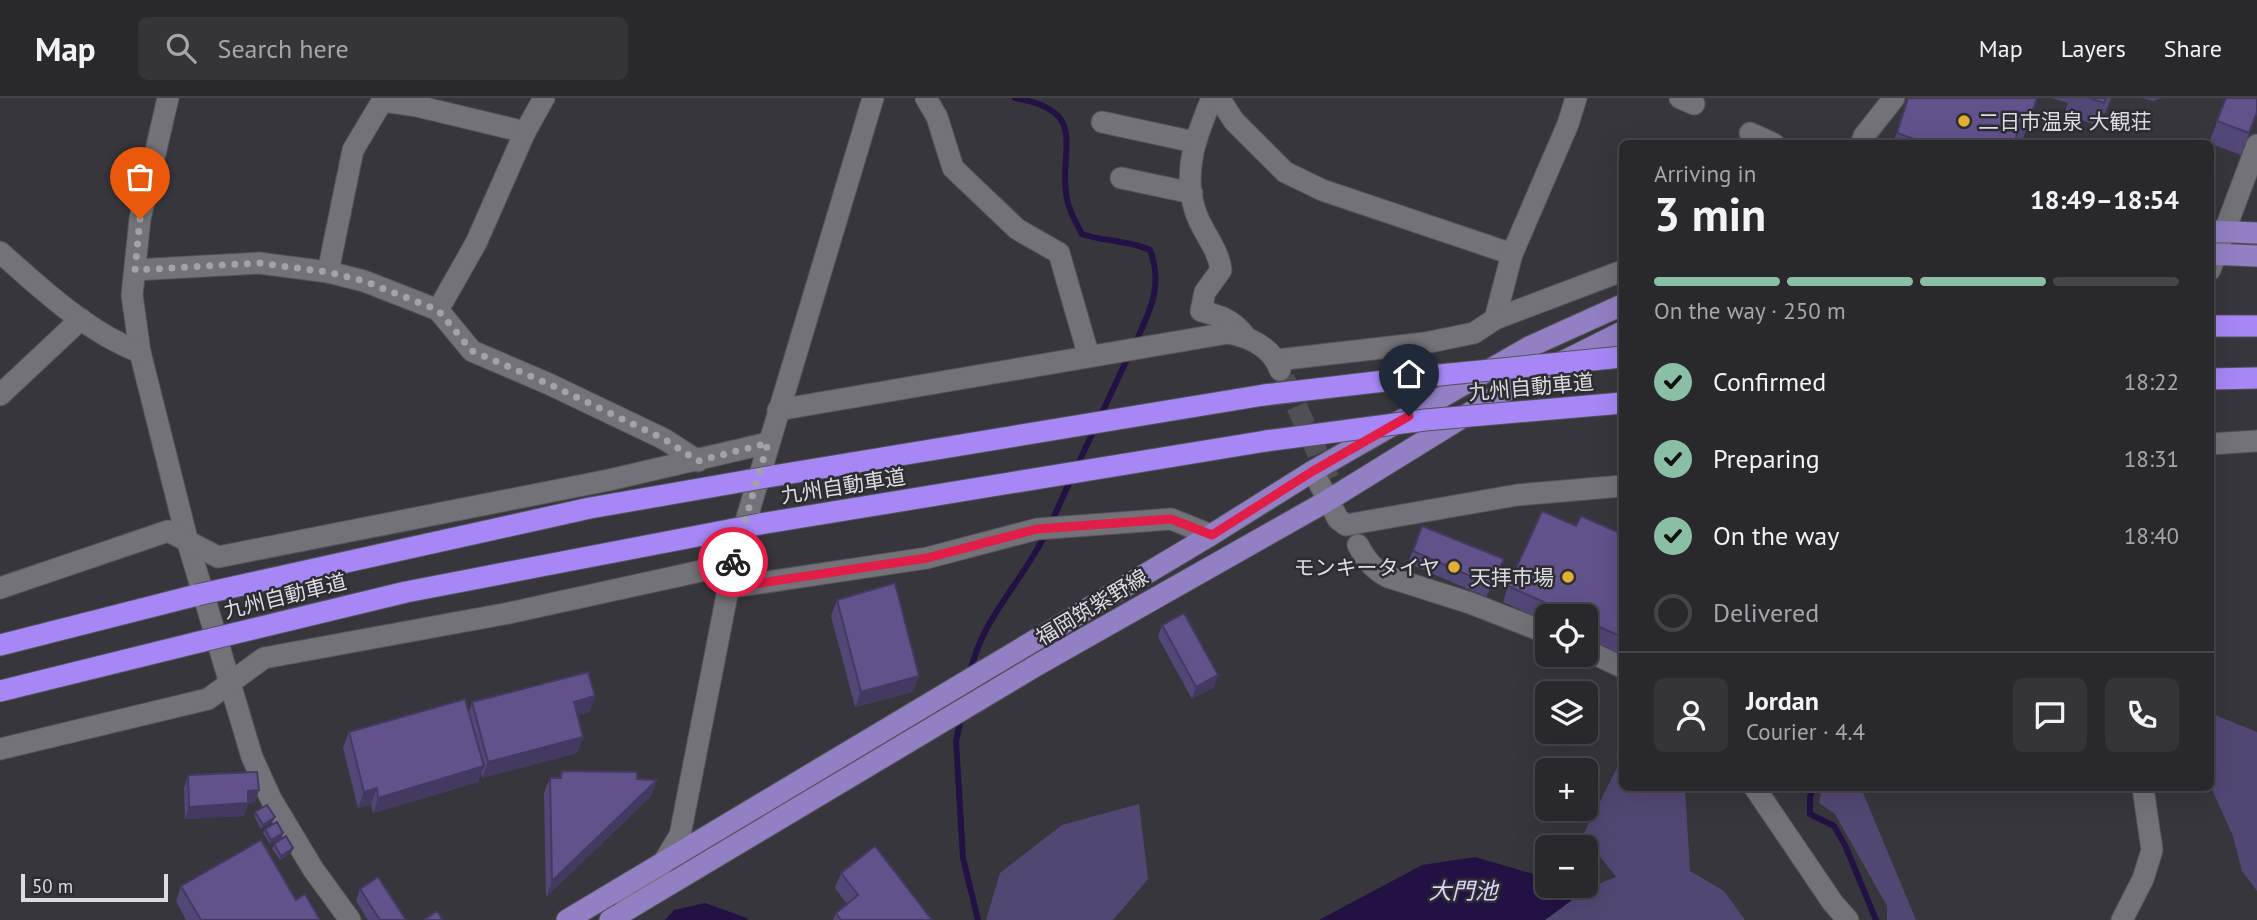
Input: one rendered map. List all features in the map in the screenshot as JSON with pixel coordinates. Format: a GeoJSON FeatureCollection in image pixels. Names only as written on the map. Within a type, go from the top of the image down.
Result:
{"type":"FeatureCollection","features":[{"type":"Feature","properties":{"kind":"highway"},"geometry":{"type":"LineString","coordinates":[[2214,326],[2257,326]]}},
{"type":"Feature","properties":{"kind":"highway","name":"九州自動車道"},"geometry":{"type":"LineString","coordinates":[[0,645],[197,595],[590,508],[1265,395],[1619,357]]}},
{"type":"Feature","properties":{"kind":"highway"},"geometry":{"type":"LineString","coordinates":[[2214,379],[2257,378]]}},
{"type":"Feature","properties":{"kind":"highway","name":"九州自動車道"},"geometry":{"type":"LineString","coordinates":[[0,691],[406,592],[760,524],[1266,441],[1426,420],[1619,403]]}},
{"type":"Feature","properties":{"kind":"main road"},"geometry":{"type":"LineString","coordinates":[[2218,232],[2257,233]]}},
{"type":"Feature","properties":{"kind":"main road"},"geometry":{"type":"LineString","coordinates":[[2214,259],[2257,256]]}},
{"type":"Feature","properties":{"kind":"main road","name":"福岡筑紫野線"},"geometry":{"type":"LineString","coordinates":[[567,920],[1212,535],[1313,471],[1529,346],[1619,306]]}},
{"type":"Feature","properties":{"kind":"main road","name":"福岡筑紫野線"},"geometry":{"type":"LineString","coordinates":[[616,918],[1039,664],[1327,501],[1510,388],[1619,334]]}},
{"type":"Feature","properties":{"kind":"street"},"geometry":{"type":"LineString","coordinates":[[168,98],[140,219],[132,295],[140,352],[188,543],[252,757],[271,799],[313,869],[350,920]]}},
{"type":"Feature","properties":{"kind":"street"},"geometry":{"type":"LineString","coordinates":[[438,310],[476,243],[525,132],[544,98]]}},
{"type":"Feature","properties":{"kind":"street"},"geometry":{"type":"LineString","coordinates":[[616,918],[663,865],[680,835],[733,564],[873,98]]}},
{"type":"Feature","properties":{"kind":"street"},"geometry":{"type":"LineString","coordinates":[[926,98],[937,117],[953,168],[1017,229],[1059,254],[1089,357]]}},
{"type":"Feature","properties":{"kind":"street"},"geometry":{"type":"LineString","coordinates":[[1212,98],[1194,142],[1189,175],[1194,210],[1219,257],[1221,270],[1205,292],[1201,311],[1235,323],[1245,336]]}},
{"type":"Feature","properties":{"kind":"street"},"geometry":{"type":"LineString","coordinates":[[1219,98],[1234,121],[1285,172],[1322,190],[1512,254]]}},
{"type":"Feature","properties":{"kind":"street"},"geometry":{"type":"LineString","coordinates":[[1495,319],[1512,254],[1568,124],[1576,98]]}},
{"type":"Feature","properties":{"kind":"street"},"geometry":{"type":"LineString","coordinates":[[1862,140],[1894,98]]}},
{"type":"Feature","properties":{"kind":"street"},"geometry":{"type":"LineString","coordinates":[[328,272],[353,150],[384,100],[525,132]]}},
{"type":"Feature","properties":{"kind":"street"},"geometry":{"type":"LineString","coordinates":[[1102,122],[1194,142]]}},
{"type":"Feature","properties":{"kind":"street"},"geometry":{"type":"LineString","coordinates":[[1750,133],[1765,140]]}},
{"type":"Feature","properties":{"kind":"street"},"geometry":{"type":"LineString","coordinates":[[2214,250],[2218,232],[2257,145]]}},
{"type":"Feature","properties":{"kind":"street"},"geometry":{"type":"LineString","coordinates":[[1121,178],[1192,193]]}},
{"type":"Feature","properties":{"kind":"street"},"geometry":{"type":"LineString","coordinates":[[1,255],[81,319],[122,346],[140,352]]}},
{"type":"Feature","properties":{"kind":"street"},"geometry":{"type":"LineString","coordinates":[[135,270],[259,263],[328,272],[364,281],[438,310],[472,351],[652,433],[698,461]]}},
{"type":"Feature","properties":{"kind":"street"},"geometry":{"type":"LineString","coordinates":[[778,410],[1228,333],[1245,336],[1257,342],[1278,365],[1425,343],[1475,333],[1495,319],[1619,272]]}},
{"type":"Feature","properties":{"kind":"street"},"geometry":{"type":"LineString","coordinates":[[0,395],[81,319]]}},
{"type":"Feature","properties":{"kind":"street"},"geometry":{"type":"LineString","coordinates":[[2214,444],[2257,441]]}},
{"type":"Feature","properties":{"kind":"street"},"geometry":{"type":"LineString","coordinates":[[0,588],[168,531],[218,556],[609,481],[768,443]]}},
{"type":"Feature","properties":{"kind":"street"},"geometry":{"type":"LineString","coordinates":[[1313,471],[1338,520],[1346,525],[1517,495],[1619,486]]}},
{"type":"Feature","properties":{"kind":"street"},"geometry":{"type":"LineString","coordinates":[[727,588],[927,558],[1037,529],[1171,519],[1212,535]]}},
{"type":"Feature","properties":{"kind":"street"},"geometry":{"type":"LineString","coordinates":[[1359,545],[1368,562],[1388,577],[1470,603],[1535,628]]}},
{"type":"Feature","properties":{"kind":"street"},"geometry":{"type":"LineString","coordinates":[[0,749],[208,699],[264,658],[509,613],[733,564]]}},
{"type":"Feature","properties":{"kind":"street"},"geometry":{"type":"LineString","coordinates":[[1598,656],[1619,666]]}},
{"type":"Feature","properties":{"kind":"street"},"geometry":{"type":"LineString","coordinates":[[1757,791],[1833,904],[1847,920]]}},
{"type":"Feature","properties":{"kind":"street"},"geometry":{"type":"LineString","coordinates":[[2122,920],[2143,879],[2152,850],[2143,791]]}},
{"type":"Feature","properties":{"kind":"shaded area"},"geometry":{"type":"Polygon","coordinates":[[[2214,715],[2257,732],[2257,891],[2242,871],[2233,836],[2213,791],[2214,715]]]}},
{"type":"Feature","properties":{"kind":"shaded area"},"geometry":{"type":"Polygon","coordinates":[[[1619,764],[1619,791],[1685,791],[1690,871],[1724,891],[1745,920],[1545,920],[1575,898],[1598,898],[1598,884],[1616,877],[1598,854],[1598,835],[1583,835],[1590,821],[1598,821],[1598,805],[1619,764]]]}},
{"type":"Feature","properties":{"kind":"shaded area"},"geometry":{"type":"Polygon","coordinates":[[[1821,791],[1862,791],[1916,920],[1887,920],[1887,906],[1835,814],[1819,803],[1821,791]]]}},
{"type":"Feature","properties":{"kind":"shaded area"},"geometry":{"type":"Polygon","coordinates":[[[1139,804],[1148,879],[1113,920],[986,920],[1000,873],[1062,825],[1139,804]]]}},
{"type":"Feature","properties":{"kind":"water","name":"大門池"},"geometry":{"type":"Polygon","coordinates":[[[1475,857],[1535,874],[1535,898],[1575,898],[1545,920],[1319,920],[1422,865],[1475,857]]]}},
{"type":"Feature","properties":{"kind":"water"},"geometry":{"type":"Polygon","coordinates":[[[705,903],[748,920],[665,920],[674,910],[705,903]]]}},
{"type":"Feature","properties":{"kind":"building","name":"二日市温泉 大観荘"},"geometry":{"type":"Polygon","coordinates":[[[1908,98],[2037,98],[2028,124],[2021,122],[2015,140],[1917,140],[1897,133],[1908,98]]]}},
{"type":"Feature","properties":{"kind":"building"},"geometry":{"type":"Polygon","coordinates":[[[2089,98],[2106,98],[2104,103],[2089,98]]]}},
{"type":"Feature","properties":{"kind":"building"},"geometry":{"type":"Polygon","coordinates":[[[2226,98],[2257,98],[2257,112],[2249,133],[2217,121],[2226,98]]]}},
{"type":"Feature","properties":{"kind":"building","name":"天拝市場"},"geometry":{"type":"Polygon","coordinates":[[[1542,511],[1576,526],[1581,516],[1619,533],[1619,636],[1598,626],[1598,604],[1548,604],[1508,586],[1542,511]]]}},
{"type":"Feature","properties":{"kind":"building"},"geometry":{"type":"Polygon","coordinates":[[[1422,526],[1504,559],[1491,585],[1413,551],[1422,526]]]}},
{"type":"Feature","properties":{"kind":"building"},"geometry":{"type":"Polygon","coordinates":[[[895,583],[919,676],[861,692],[837,600],[895,583]]]}},
{"type":"Feature","properties":{"kind":"building"},"geometry":{"type":"Polygon","coordinates":[[[1184,613],[1218,675],[1196,687],[1162,625],[1184,613]]]}},
{"type":"Feature","properties":{"kind":"building"},"geometry":{"type":"Polygon","coordinates":[[[588,672],[595,696],[574,702],[583,737],[488,762],[472,702],[588,672]]]}},
{"type":"Feature","properties":{"kind":"building"},"geometry":{"type":"Polygon","coordinates":[[[465,699],[484,766],[378,798],[377,788],[364,792],[349,732],[465,699]]]}},
{"type":"Feature","properties":{"kind":"building"},"geometry":{"type":"Polygon","coordinates":[[[562,771],[637,772],[637,779],[657,780],[552,881],[550,778],[561,778],[562,771]]]}},
{"type":"Feature","properties":{"kind":"building"},"geometry":{"type":"Polygon","coordinates":[[[257,772],[259,790],[248,791],[248,803],[189,807],[188,775],[257,772]]]}},
{"type":"Feature","properties":{"kind":"building"},"geometry":{"type":"Polygon","coordinates":[[[267,805],[275,817],[263,825],[255,812],[267,805]]]}},
{"type":"Feature","properties":{"kind":"building"},"geometry":{"type":"Polygon","coordinates":[[[277,822],[283,833],[271,840],[265,829],[277,822]]]}},
{"type":"Feature","properties":{"kind":"building"},"geometry":{"type":"Polygon","coordinates":[[[286,836],[293,848],[281,856],[274,844],[286,836]]]}},
{"type":"Feature","properties":{"kind":"building"},"geometry":{"type":"Polygon","coordinates":[[[261,840],[296,900],[305,894],[320,920],[201,920],[181,886],[261,840]]]}},
{"type":"Feature","properties":{"kind":"building"},"geometry":{"type":"Polygon","coordinates":[[[875,846],[932,920],[841,920],[836,913],[858,895],[841,873],[875,846]]]}},
{"type":"Feature","properties":{"kind":"building"},"geometry":{"type":"Polygon","coordinates":[[[378,877],[406,920],[380,920],[360,889],[378,877]]]}},
{"type":"Feature","properties":{"kind":"building"},"geometry":{"type":"Polygon","coordinates":[[[437,911],[443,920],[424,920],[437,911]]]}},
{"type":"Feature","properties":{"kind":"waterway"},"geometry":{"type":"LineString","coordinates":[[1015,98],[1039,104],[1054,112],[1063,123],[1066,135],[1067,199],[1082,234],[1134,244],[1150,250],[1156,276],[1155,288],[1134,346]]}},
{"type":"Feature","properties":{"kind":"waterway"},"geometry":{"type":"LineString","coordinates":[[1099,419],[1129,355]]}},
{"type":"Feature","properties":{"kind":"waterway"},"geometry":{"type":"LineString","coordinates":[[1077,466],[1095,428]]}},
{"type":"Feature","properties":{"kind":"waterway"},"geometry":{"type":"LineString","coordinates":[[1051,523],[1071,479]]}},
{"type":"Feature","properties":{"kind":"waterway"},"geometry":{"type":"LineString","coordinates":[[970,673],[983,635],[1046,533]]}},
{"type":"Feature","properties":{"kind":"waterway"},"geometry":{"type":"LineString","coordinates":[[961,718],[956,741],[963,858],[978,920]]}},
{"type":"Feature","properties":{"kind":"waterway"},"geometry":{"type":"LineString","coordinates":[[1812,791],[1810,814],[1834,826],[1845,845],[1876,920]]}},
{"type":"Feature","properties":{"kind":"tunnel"},"geometry":{"type":"LineString","coordinates":[[1284,378],[1329,479]]}},
{"type":"Feature","properties":{"kind":"way so far"},"geometry":{"type":"LineString","coordinates":[[140,219],[135,270],[259,263],[328,272],[364,281],[438,310],[472,351],[664,439],[698,461],[768,443],[733,562]]}},
{"type":"Feature","properties":{"kind":"place","name":"二日市温泉 大観荘"},"geometry":{"type":"Point","coordinates":[1964,121]}},
{"type":"Feature","properties":{"kind":"place","name":"モンキータイヤ"},"geometry":{"type":"Point","coordinates":[1454,567]}},
{"type":"Feature","properties":{"kind":"place","name":"天拝市場"},"geometry":{"type":"Point","coordinates":[1568,577]}},
{"type":"Feature","properties":{"kind":"route"},"geometry":{"type":"LineString","coordinates":[[733,562],[727,588],[927,558],[1037,529],[1171,519],[1212,535],[1313,471],[1409,416]]}}]}
